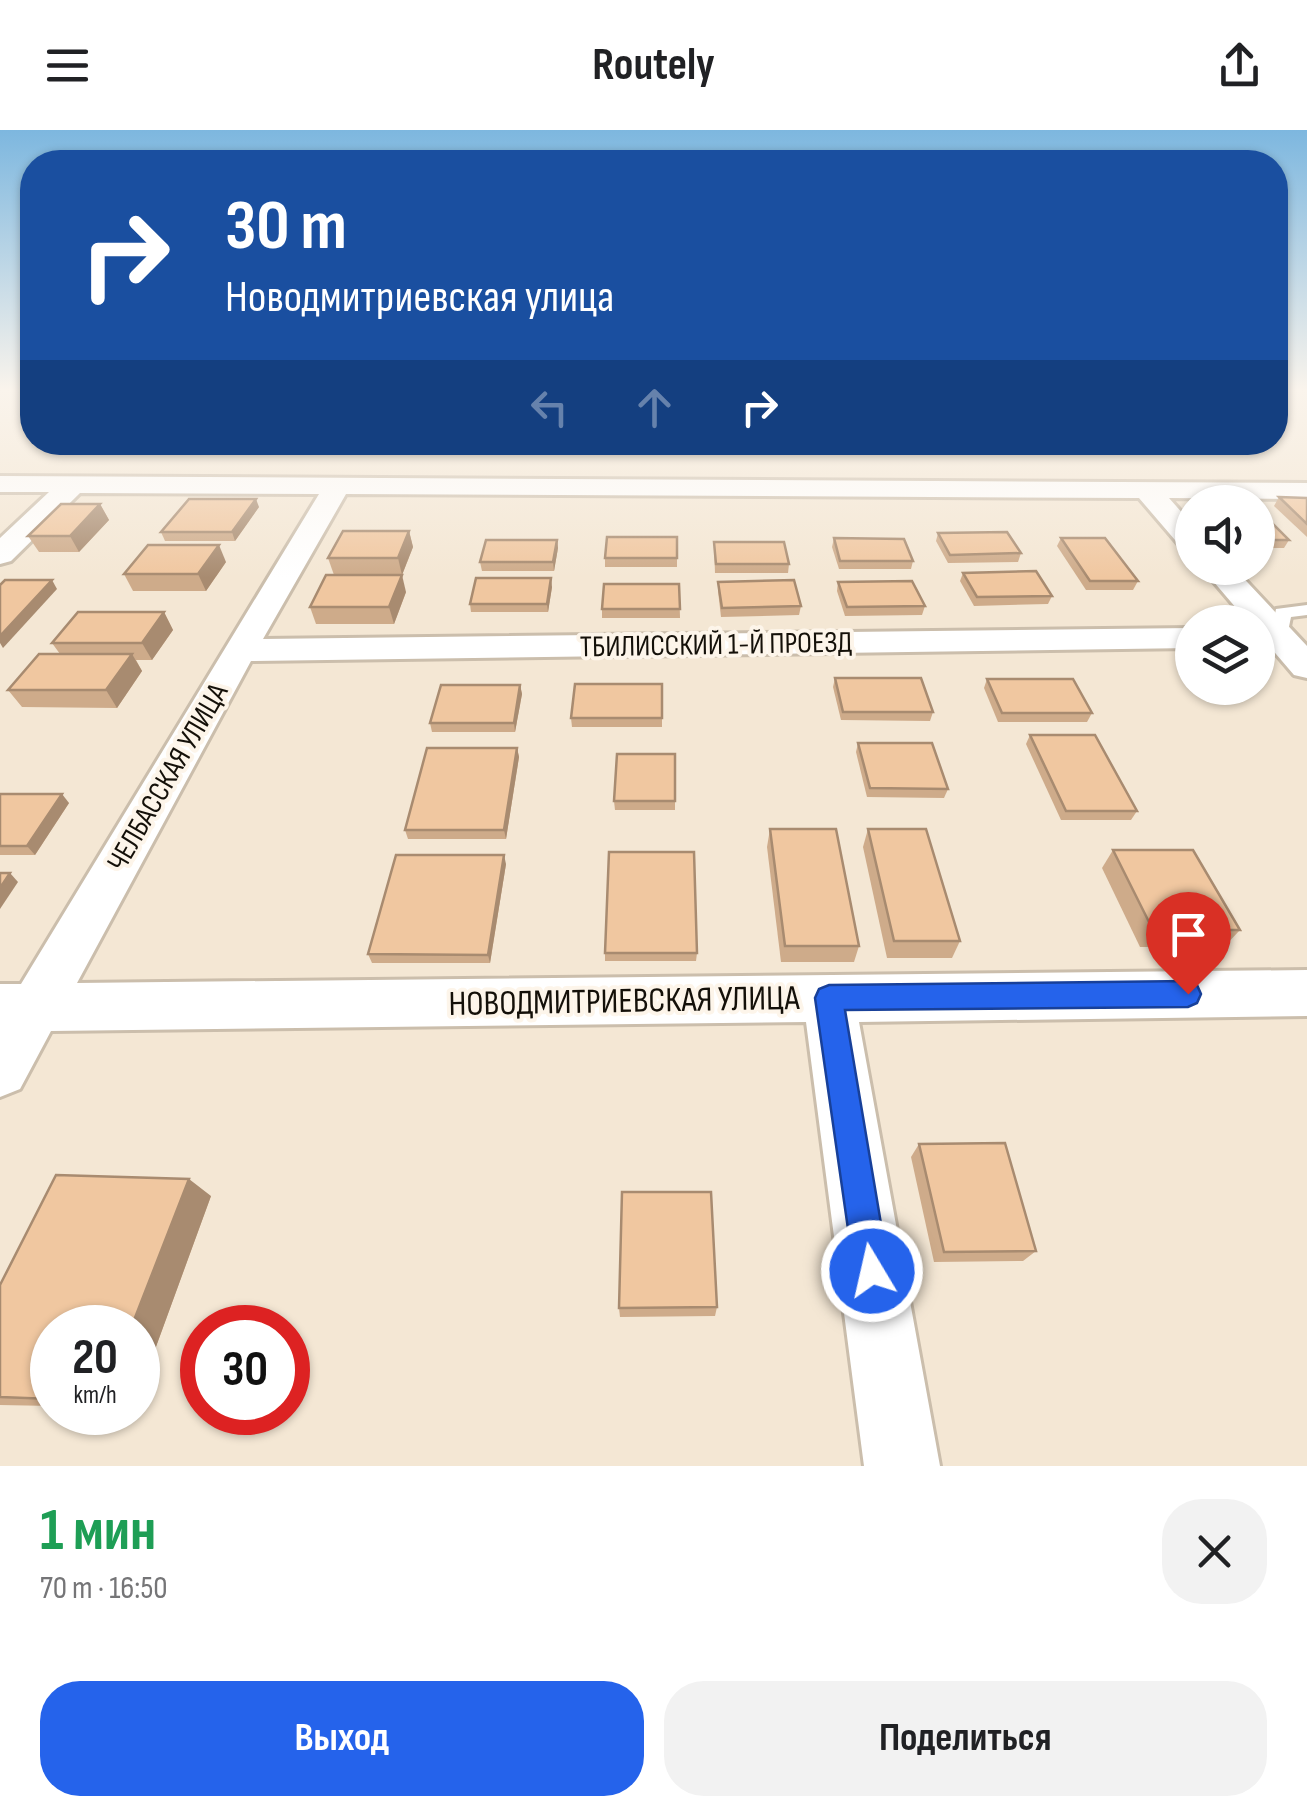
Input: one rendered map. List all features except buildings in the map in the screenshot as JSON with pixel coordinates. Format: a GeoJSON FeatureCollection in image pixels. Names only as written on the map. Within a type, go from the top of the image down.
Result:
{"type":"FeatureCollection","features":[{"type":"Feature","properties":{"kind":"street"},"geometry":{"type":"LineString","coordinates":[[0,484],[1307,491]]}},
{"type":"Feature","properties":{"kind":"street"},"geometry":{"type":"LineString","coordinates":[[0,556],[72,485]]}},
{"type":"Feature","properties":{"kind":"street","name":"ЧЕЛБАССКАЯ УЛИЦА"},"geometry":{"type":"LineString","coordinates":[[0,1070],[18,1007],[337,486]]}},
{"type":"Feature","properties":{"kind":"street"},"geometry":{"type":"LineString","coordinates":[[1147,490],[1175,522]]}},
{"type":"Feature","properties":{"kind":"street","name":"ТБИЛИССКИЙ 1-Й ПРОЕЗД"},"geometry":{"type":"LineString","coordinates":[[239,650],[1175,638]]}},
{"type":"Feature","properties":{"kind":"street"},"geometry":{"type":"LineString","coordinates":[[1275,642],[1307,667]]}},
{"type":"Feature","properties":{"kind":"street","name":"НОВОДМИТРИЕВСКАЯ УЛИЦА"},"geometry":{"type":"LineString","coordinates":[[18,1007],[1307,993]]}},
{"type":"Feature","properties":{"kind":"street"},"geometry":{"type":"LineString","coordinates":[[829,998],[902,1466]]}},
{"type":"Feature","properties":{"kind":"lane"},"geometry":{"type":"LineString","coordinates":[[1275,624],[1282,612],[1307,610]]}},
{"type":"Feature","properties":{"kind":"route"},"geometry":{"type":"LineString","coordinates":[[872,1271],[829,998],[1188,994]]}}]}
